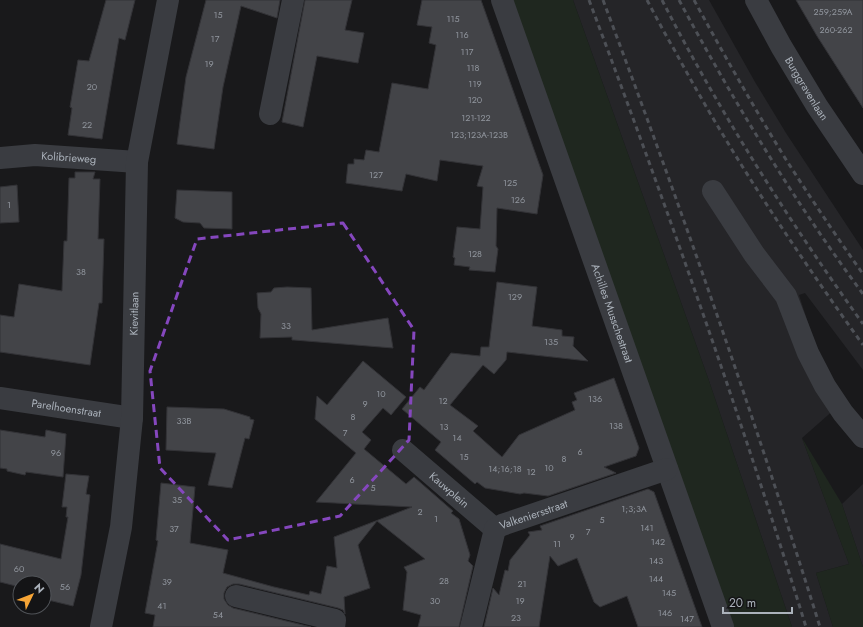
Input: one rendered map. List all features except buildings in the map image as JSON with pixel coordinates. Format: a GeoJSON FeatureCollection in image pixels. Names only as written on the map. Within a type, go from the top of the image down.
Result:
{"type":"FeatureCollection","features":[{"type":"Feature","properties":{"kind":"street","name":"Kievitlaan"},"geometry":{"type":"LineString","coordinates":[[101,627],[121,527],[132,418],[137,162],[168,0]]}},
{"type":"Feature","properties":{"kind":"street"},"geometry":{"type":"LineString","coordinates":[[270,114],[292,0]]}},
{"type":"Feature","properties":{"kind":"street","name":"Achilles Musschestraat"},"geometry":{"type":"LineString","coordinates":[[502,0],[723,627]]}},
{"type":"Feature","properties":{"kind":"street","name":"Burggravenlaan"},"geometry":{"type":"LineString","coordinates":[[756,0],[781,46],[818,106],[863,174]]}},
{"type":"Feature","properties":{"kind":"street","name":"Kolibrieweg"},"geometry":{"type":"LineString","coordinates":[[0,158],[36,155],[137,162]]}},
{"type":"Feature","properties":{"kind":"street"},"geometry":{"type":"LineString","coordinates":[[713,191],[754,254],[786,296],[808,353],[825,386],[843,413],[863,437]]}},
{"type":"Feature","properties":{"kind":"street","name":"Parelhoenstraat"},"geometry":{"type":"LineString","coordinates":[[0,398],[132,418]]}},
{"type":"Feature","properties":{"kind":"street","name":"Kauwplein"},"geometry":{"type":"LineString","coordinates":[[403,450],[495,529]]}},
{"type":"Feature","properties":{"kind":"street","name":"Valkeniersstraat"},"geometry":{"type":"LineString","coordinates":[[471,627],[495,529],[502,525],[667,469]]}},
{"type":"Feature","properties":{"kind":"street"},"geometry":{"type":"LineString","coordinates":[[236,596],[335,620],[334,627]]}},
{"type":"Feature","properties":{"kind":"highlighted area"},"geometry":{"type":"Polygon","coordinates":[[[343,223],[414,330],[409,440],[340,516],[228,540],[160,468],[150,371],[197,239],[343,223]]]}},
{"type":"Feature","properties":{"kind":"shaded area"},"geometry":{"type":"Polygon","coordinates":[[[507,0],[573,0],[708,378],[792,627],[728,627],[507,0]]]}},
{"type":"Feature","properties":{"kind":"shaded area"},"geometry":{"type":"Polygon","coordinates":[[[573,0],[709,0],[755,82],[786,133],[863,250],[863,370],[805,293],[799,295],[817,350],[844,401],[802,438],[849,564],[816,573],[833,627],[792,627],[708,378],[573,0]]]}},
{"type":"Feature","properties":{"kind":"shaded area"},"geometry":{"type":"Polygon","coordinates":[[[802,438],[842,504],[863,567],[863,627],[833,627],[816,573],[849,564],[802,438]]]}},
{"type":"Feature","properties":{"kind":"shaded area"},"geometry":{"type":"Polygon","coordinates":[[[863,484],[863,567],[842,504],[863,484]]]}},
{"type":"Feature","properties":{"kind":"railway"},"geometry":{"type":"LineString","coordinates":[[589,0],[647,156],[729,390],[756,469],[806,627]]}},
{"type":"Feature","properties":{"kind":"railway"},"geometry":{"type":"LineString","coordinates":[[603,0],[661,156],[743,390],[820,627]]}},
{"type":"Feature","properties":{"kind":"railway"},"geometry":{"type":"LineString","coordinates":[[647,0],[718,127],[764,201],[863,345]]}},
{"type":"Feature","properties":{"kind":"railway"},"geometry":{"type":"LineString","coordinates":[[662,0],[707,84],[756,166],[835,285],[863,324]]}},
{"type":"Feature","properties":{"kind":"railway"},"geometry":{"type":"LineString","coordinates":[[679,0],[721,76],[789,187],[863,294]]}},
{"type":"Feature","properties":{"kind":"railway"},"geometry":{"type":"LineString","coordinates":[[694,0],[761,119],[785,158],[863,274]]}}]}
